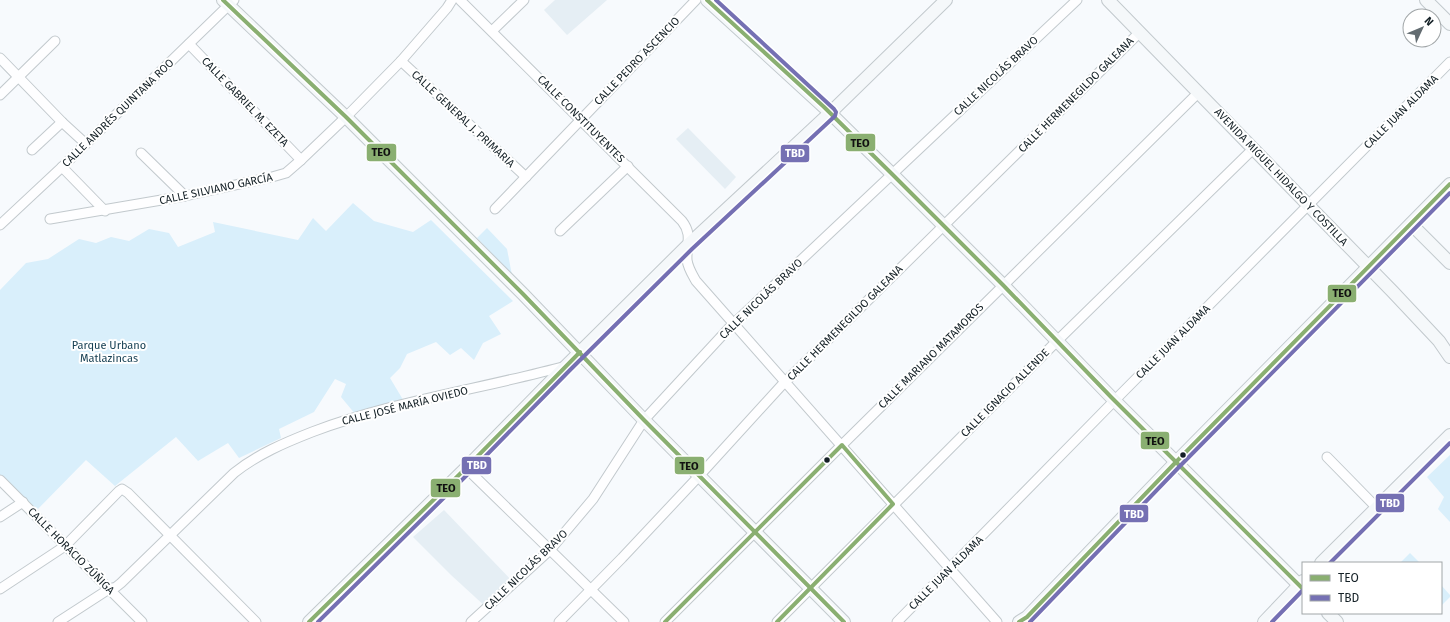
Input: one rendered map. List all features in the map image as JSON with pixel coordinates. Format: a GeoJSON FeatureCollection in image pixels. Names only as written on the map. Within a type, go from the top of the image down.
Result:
{"type":"FeatureCollection","features":[{"type":"Feature","properties":{"kind":"main road"},"geometry":{"type":"LineString","coordinates":[[707,0],[830,113],[944,225],[1176,462],[1302,585],[1264,622]]}},
{"type":"Feature","properties":{"kind":"main road","name":"AVENIDA MIGUEL HIDALGO Y COSTILLA"},"geometry":{"type":"LineString","coordinates":[[1108,0],[1369,268],[1432,334],[1450,357]]}},
{"type":"Feature","properties":{"kind":"main road"},"geometry":{"type":"LineString","coordinates":[[1426,0],[1450,24]]}},
{"type":"Feature","properties":{"kind":"main road"},"geometry":{"type":"LineString","coordinates":[[309,622],[466,468],[688,245],[830,113],[942,1]]}},
{"type":"Feature","properties":{"kind":"main road"},"geometry":{"type":"LineString","coordinates":[[229,2],[524,294],[644,420],[844,622]]}},
{"type":"Feature","properties":{"kind":"main road"},"geometry":{"type":"LineString","coordinates":[[1019,622],[1027,617],[1176,462],[1369,268],[1450,184]]}},
{"type":"Feature","properties":{"kind":"main road"},"geometry":{"type":"LineString","coordinates":[[1411,224],[1450,263]]}},
{"type":"Feature","properties":{"kind":"main road"},"geometry":{"type":"LineString","coordinates":[[1322,562],[1450,435]]}},
{"type":"Feature","properties":{"kind":"main road"},"geometry":{"type":"LineString","coordinates":[[1329,614],[1337,622]]}},
{"type":"Feature","properties":{"kind":"street","name":"CALLE SILVIANO GARCÍA"},"geometry":{"type":"LineString","coordinates":[[50,219],[105,211],[185,196],[286,173],[346,118],[401,61],[447,8],[452,0]]}},
{"type":"Feature","properties":{"kind":"street","name":"CALLE CONSTITUYENTES"},"geometry":{"type":"LineString","coordinates":[[460,0],[582,119],[686,226],[689,236],[688,261],[691,273],[734,324],[786,381],[997,622]]}},
{"type":"Feature","properties":{"kind":"street"},"geometry":{"type":"LineString","coordinates":[[492,31],[524,0]]}},
{"type":"Feature","properties":{"kind":"street","name":"CALLE PEDRO ASCENCIO"},"geometry":{"type":"LineString","coordinates":[[495,209],[696,0]]}},
{"type":"Feature","properties":{"kind":"street","name":"CALLE NICOLÁS BRAVO"},"geometry":{"type":"LineString","coordinates":[[471,622],[550,550],[592,499],[644,420],[734,324],[1078,0]]}},
{"type":"Feature","properties":{"kind":"street","name":"CALLE ANDRÉS QUINTANA ROO"},"geometry":{"type":"LineString","coordinates":[[0,225],[189,44],[229,2]]}},
{"type":"Feature","properties":{"kind":"street","name":"CALLE HERMENEGILDO GALEANA"},"geometry":{"type":"LineString","coordinates":[[559,622],[699,476],[786,381],[1140,32]]}},
{"type":"Feature","properties":{"kind":"street"},"geometry":{"type":"LineString","coordinates":[[0,95],[55,41]]}},
{"type":"Feature","properties":{"kind":"street","name":"CALLE GABRIEL M. EZETA"},"geometry":{"type":"LineString","coordinates":[[189,44],[301,160]]}},
{"type":"Feature","properties":{"kind":"street"},"geometry":{"type":"LineString","coordinates":[[0,58],[62,122],[86,144]]}},
{"type":"Feature","properties":{"kind":"street","name":"CALLE GENERAL J. PRIMARIA"},"geometry":{"type":"LineString","coordinates":[[401,61],[526,177]]}},
{"type":"Feature","properties":{"kind":"street","name":"CALLE JUAN ALDAMA"},"geometry":{"type":"LineString","coordinates":[[898,622],[1115,400],[1450,62]]}},
{"type":"Feature","properties":{"kind":"street","name":"CALLE MARIANO MATAMOROS"},"geometry":{"type":"LineString","coordinates":[[666,622],[842,445],[1198,93]]}},
{"type":"Feature","properties":{"kind":"street"},"geometry":{"type":"LineString","coordinates":[[32,150],[62,122]]}},
{"type":"Feature","properties":{"kind":"street","name":"CALLE IGNACIO ALLENDE"},"geometry":{"type":"LineString","coordinates":[[777,622],[1057,341],[1253,149]]}},
{"type":"Feature","properties":{"kind":"street"},"geometry":{"type":"LineString","coordinates":[[141,153],[185,196]]}},
{"type":"Feature","properties":{"kind":"street"},"geometry":{"type":"LineString","coordinates":[[560,231],[628,166]]}},
{"type":"Feature","properties":{"kind":"street"},"geometry":{"type":"LineString","coordinates":[[62,167],[105,211]]}},
{"type":"Feature","properties":{"kind":"street","name":"CALLE JOSÉ MARÍA OVIEDO"},"geometry":{"type":"LineString","coordinates":[[58,622],[109,589],[116,587],[121,583],[234,473],[258,456],[282,444],[330,425],[375,411],[566,366]]}},
{"type":"Feature","properties":{"kind":"street"},"geometry":{"type":"LineString","coordinates":[[1327,456],[1377,508]]}},
{"type":"Feature","properties":{"kind":"street"},"geometry":{"type":"LineString","coordinates":[[466,468],[624,622]]}},
{"type":"Feature","properties":{"kind":"street","name":"CALLE HORACIO ZÚÑIGA"},"geometry":{"type":"LineString","coordinates":[[0,480],[142,622]]}},
{"type":"Feature","properties":{"kind":"street"},"geometry":{"type":"LineString","coordinates":[[0,589],[65,546],[122,489],[172,535],[256,622]]}},
{"type":"Feature","properties":{"kind":"street"},"geometry":{"type":"LineString","coordinates":[[0,517],[23,502]]}},
{"type":"Feature","properties":{"kind":"shaded area"},"geometry":{"type":"Polygon","coordinates":[[[555,0],[607,0],[567,35],[544,10],[555,0]]]}},
{"type":"Feature","properties":{"kind":"shaded area"},"geometry":{"type":"Polygon","coordinates":[[[688,128],[736,177],[725,189],[676,139],[688,128]]]}},
{"type":"Feature","properties":{"kind":"shaded area"},"geometry":{"type":"Polygon","coordinates":[[[444,510],[513,582],[487,608],[413,537],[444,510]]]}},
{"type":"Feature","properties":{"kind":"green space","name":"Parque Urbano Matlazincas"},"geometry":{"type":"Polygon","coordinates":[[[353,203],[374,221],[413,232],[431,220],[513,301],[489,316],[501,334],[483,343],[474,360],[461,348],[450,355],[436,342],[407,354],[400,368],[390,378],[405,403],[356,415],[341,397],[346,384],[335,379],[314,412],[279,429],[281,438],[239,458],[228,443],[198,461],[176,437],[115,486],[86,460],[35,512],[0,477],[0,290],[26,263],[48,259],[79,239],[96,243],[111,237],[129,241],[149,229],[169,233],[178,247],[215,232],[213,222],[298,240],[313,218],[326,231],[353,203]]]}},
{"type":"Feature","properties":{"kind":"green space"},"geometry":{"type":"Polygon","coordinates":[[[487,228],[507,249],[512,275],[477,238],[487,228]]]}},
{"type":"Feature","properties":{"kind":"green space"},"geometry":{"type":"Polygon","coordinates":[[[1450,455],[1450,522],[1438,509],[1444,497],[1427,477],[1450,455]]]}},
{"type":"Feature","properties":{"kind":"green space"},"geometry":{"type":"Polygon","coordinates":[[[1410,553],[1419,562],[1401,562],[1410,553]]]}},
{"type":"Feature","properties":{"kind":"green space"},"geometry":{"type":"Polygon","coordinates":[[[1442,586],[1450,595],[1450,597],[1442,605],[1442,586]]]}},
{"type":"Feature","properties":{"kind":"transit line","name":"TEO"},"geometry":{"type":"LineString","coordinates":[[223,0],[346,117],[523,294],[644,420],[844,622]]}},
{"type":"Feature","properties":{"kind":"transit line","name":"TEO"},"geometry":{"type":"LineString","coordinates":[[707,0],[824,107],[892,174],[1003,285],[1111,397],[1302,588]]}},
{"type":"Feature","properties":{"kind":"transit line","name":"TBD"},"geometry":{"type":"LineString","coordinates":[[318,622],[692,249],[835,116],[836,112],[834,109],[716,0]]}},
{"type":"Feature","properties":{"kind":"transit line","name":"TEO"},"geometry":{"type":"LineString","coordinates":[[1019,622],[1027,617],[1176,462],[1450,184]]}},
{"type":"Feature","properties":{"kind":"transit line","name":"TBD"},"geometry":{"type":"LineString","coordinates":[[1030,622],[1180,466],[1450,193]]}},
{"type":"Feature","properties":{"kind":"transit line","name":"TEO"},"geometry":{"type":"LineString","coordinates":[[309,622],[466,468],[580,352]]}},
{"type":"Feature","properties":{"kind":"transit line","name":"TBD"},"geometry":{"type":"LineString","coordinates":[[1331,562],[1450,443]]}},
{"type":"Feature","properties":{"kind":"transit line","name":"TEO"},"geometry":{"type":"LineString","coordinates":[[665,622],[842,445],[893,504],[777,622]]}},
{"type":"Feature","properties":{"kind":"transit line","name":"TBD"},"geometry":{"type":"LineString","coordinates":[[1272,622],[1302,591]]}}]}
